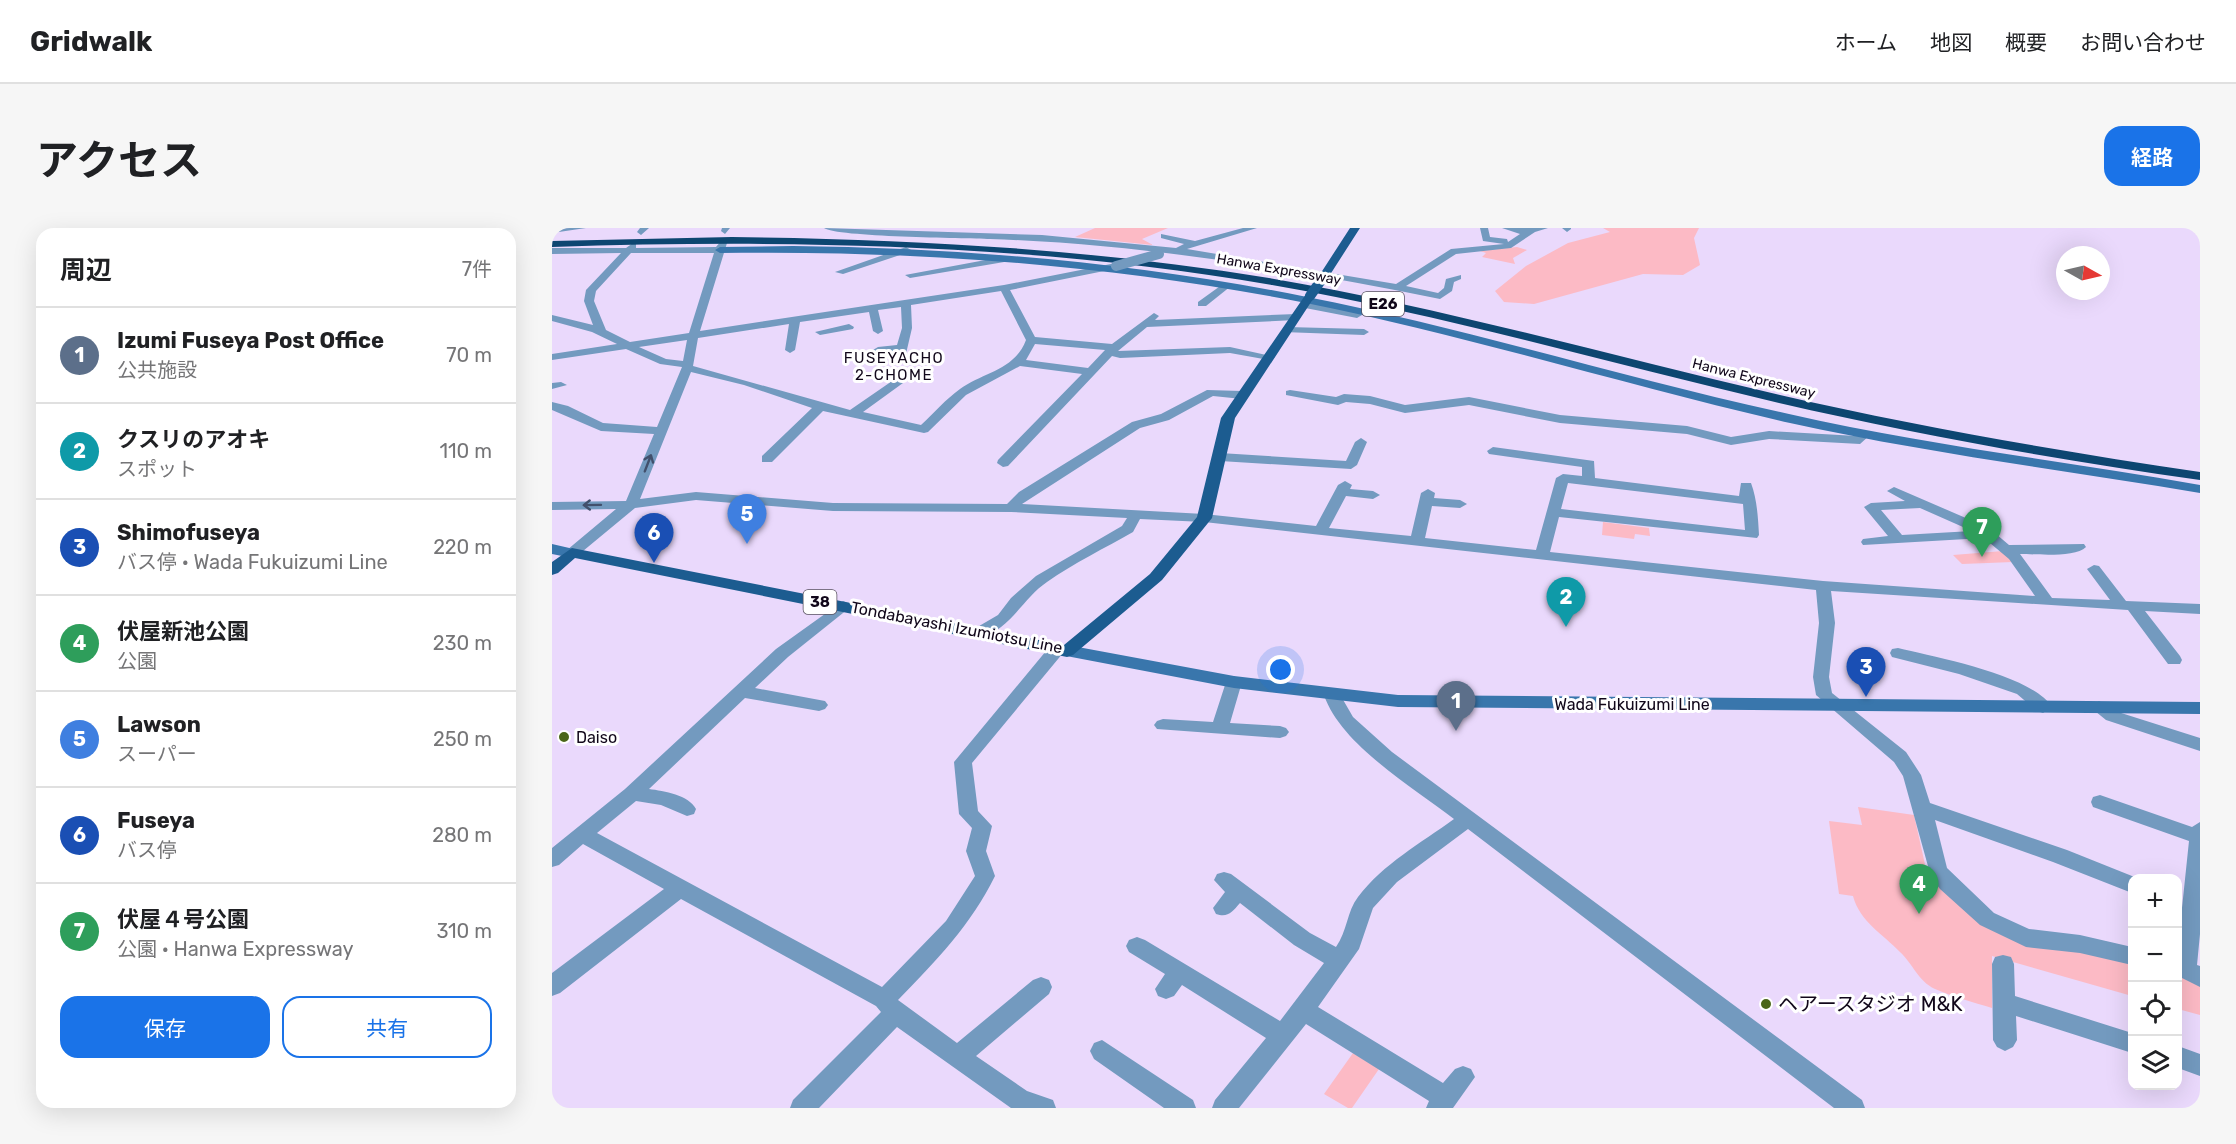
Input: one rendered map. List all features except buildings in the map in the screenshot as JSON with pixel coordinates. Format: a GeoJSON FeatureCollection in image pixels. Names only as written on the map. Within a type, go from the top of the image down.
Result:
{"type":"FeatureCollection","features":[{"type":"Feature","properties":{"kind":"highway","name":"Hanwa Expressway"},"geometry":{"type":"LineString","coordinates":[[552,239],[742,234],[849,236],[1058,248],[1186,262],[1282,277],[1406,301],[1874,412],[2026,439],[2200,465]]}},
{"type":"Feature","properties":{"kind":"highway","name":"Hanwa Expressway"},"geometry":{"type":"LineString","coordinates":[[552,244],[735,239],[936,244],[1071,255],[1224,274],[1408,310],[1868,420],[2018,448],[2200,476]]}},
{"type":"Feature","properties":{"kind":"main road","name":"Tondabayashi Izumiotsu Line"},"geometry":{"type":"LineString","coordinates":[[572,553],[1062,650],[1156,577],[1204,518],[1228,418],[1355,228]]}},
{"type":"Feature","properties":{"kind":"main road"},"geometry":{"type":"LineString","coordinates":[[552,570],[572,553]]}},
{"type":"Feature","properties":{"kind":"street"},"geometry":{"type":"LineString","coordinates":[[552,230],[582,228]]}},
{"type":"Feature","properties":{"kind":"street"},"geometry":{"type":"LineString","coordinates":[[828,228],[961,231],[1174,250],[1440,296],[1449,289],[1449,281],[1458,277]]}},
{"type":"Feature","properties":{"kind":"street"},"geometry":{"type":"LineString","coordinates":[[1002,236],[1038,228]]}},
{"type":"Feature","properties":{"kind":"street"},"geometry":{"type":"LineString","coordinates":[[552,357],[1004,288],[1101,270],[1253,228]]}},
{"type":"Feature","properties":{"kind":"street"},"geometry":{"type":"LineString","coordinates":[[1484,228],[1486,239],[1513,243]]}},
{"type":"Feature","properties":{"kind":"street"},"geometry":{"type":"LineString","coordinates":[[1506,228],[1528,232]]}},
{"type":"Feature","properties":{"kind":"street"},"geometry":{"type":"LineString","coordinates":[[1398,287],[1454,251],[1508,246],[1528,232],[1544,228]]}},
{"type":"Feature","properties":{"kind":"street"},"geometry":{"type":"LineString","coordinates":[[1067,240],[1082,231]]}},
{"type":"Feature","properties":{"kind":"street"},"geometry":{"type":"LineString","coordinates":[[1164,236],[1196,244]]}},
{"type":"Feature","properties":{"kind":"street"},"geometry":{"type":"LineString","coordinates":[[1453,242],[1464,250]]}},
{"type":"Feature","properties":{"kind":"street"},"geometry":{"type":"LineString","coordinates":[[601,331],[589,302],[591,290],[632,247]]}},
{"type":"Feature","properties":{"kind":"street"},"geometry":{"type":"LineString","coordinates":[[552,251],[632,247],[816,247],[906,250],[1007,259],[1226,286],[1364,332]]}},
{"type":"Feature","properties":{"kind":"street"},"geometry":{"type":"LineString","coordinates":[[552,549],[572,553],[632,503],[687,366],[721,247]]}},
{"type":"Feature","properties":{"kind":"street"},"geometry":{"type":"LineString","coordinates":[[840,272],[906,250]]}},
{"type":"Feature","properties":{"kind":"street"},"geometry":{"type":"LineString","coordinates":[[917,276],[1007,259]]}},
{"type":"Feature","properties":{"kind":"street"},"geometry":{"type":"LineString","coordinates":[[937,284],[941,298]]}},
{"type":"Feature","properties":{"kind":"street"},"geometry":{"type":"LineString","coordinates":[[1209,302],[1226,286]]}},
{"type":"Feature","properties":{"kind":"street"},"geometry":{"type":"LineString","coordinates":[[552,318],[601,331],[628,344],[649,359],[687,366],[851,415],[924,429],[961,393],[975,384],[1008,370],[1029,347],[1031,340],[1004,288]]}},
{"type":"Feature","properties":{"kind":"street"},"geometry":{"type":"LineString","coordinates":[[878,350],[900,353],[912,323],[906,303]]}},
{"type":"Feature","properties":{"kind":"street"},"geometry":{"type":"LineString","coordinates":[[873,309],[878,331]]}},
{"type":"Feature","properties":{"kind":"street"},"geometry":{"type":"LineString","coordinates":[[1301,310],[1389,318],[1666,390],[1864,435],[2200,489]]}},
{"type":"Feature","properties":{"kind":"street"},"geometry":{"type":"LineString","coordinates":[[1142,324],[1301,310],[1357,315]]}},
{"type":"Feature","properties":{"kind":"street"},"geometry":{"type":"LineString","coordinates":[[820,332],[849,329],[845,313]]}},
{"type":"Feature","properties":{"kind":"street"},"geometry":{"type":"LineString","coordinates":[[1003,463],[1089,372],[1154,316]]}},
{"type":"Feature","properties":{"kind":"street"},"geometry":{"type":"LineString","coordinates":[[790,350],[795,321]]}},
{"type":"Feature","properties":{"kind":"street"},"geometry":{"type":"LineString","coordinates":[[1031,340],[1112,350],[1120,355],[1230,350],[1269,357]]}},
{"type":"Feature","properties":{"kind":"street"},"geometry":{"type":"LineString","coordinates":[[1016,362],[1089,372]]}},
{"type":"Feature","properties":{"kind":"street"},"geometry":{"type":"LineString","coordinates":[[851,415],[899,381]]}},
{"type":"Feature","properties":{"kind":"street"},"geometry":{"type":"LineString","coordinates":[[1011,508],[1024,495],[1136,425],[1165,417],[1212,392],[1242,395]]}},
{"type":"Feature","properties":{"kind":"street"},"geometry":{"type":"LineString","coordinates":[[1290,393],[1338,401],[1344,398],[1370,400],[1395,410],[1469,401],[1560,419],[1687,430],[1731,441],[1768,435],[1860,440],[1864,435]]}},
{"type":"Feature","properties":{"kind":"street"},"geometry":{"type":"LineString","coordinates":[[552,406],[564,409],[601,427],[661,431]]}},
{"type":"Feature","properties":{"kind":"street"},"geometry":{"type":"LineString","coordinates":[[767,459],[820,407]]}},
{"type":"Feature","properties":{"kind":"street"},"geometry":{"type":"LineString","coordinates":[[1220,457],[1351,465],[1361,442]]}},
{"type":"Feature","properties":{"kind":"street"},"geometry":{"type":"LineString","coordinates":[[1493,452],[1528,453],[1589,464],[1588,481]]}},
{"type":"Feature","properties":{"kind":"street"},"geometry":{"type":"LineString","coordinates":[[1542,555],[1563,478],[1750,501]]}},
{"type":"Feature","properties":{"kind":"street"},"geometry":{"type":"LineString","coordinates":[[1554,512],[1752,535],[1750,501],[1746,497],[1746,486]]}},
{"type":"Feature","properties":{"kind":"street"},"geometry":{"type":"LineString","coordinates":[[1321,530],[1344,489],[1373,495]]}},
{"type":"Feature","properties":{"kind":"street"},"geometry":{"type":"LineString","coordinates":[[1894,491],[1989,534],[2014,556],[2047,602]]}},
{"type":"Feature","properties":{"kind":"street"},"geometry":{"type":"LineString","coordinates":[[552,506],[632,503],[696,495],[833,507],[1011,508],[1204,518],[1824,586],[2047,602],[2200,609]]}},
{"type":"Feature","properties":{"kind":"street"},"geometry":{"type":"LineString","coordinates":[[1417,541],[1427,497],[1460,504]]}},
{"type":"Feature","properties":{"kind":"street"},"geometry":{"type":"LineString","coordinates":[[1898,540],[1871,507],[1923,503]]}},
{"type":"Feature","properties":{"kind":"street"},"geometry":{"type":"LineString","coordinates":[[980,633],[1004,618],[1041,579],[1128,529],[1136,514]]}},
{"type":"Feature","properties":{"kind":"street"},"geometry":{"type":"LineString","coordinates":[[1868,542],[1989,534]]}},
{"type":"Feature","properties":{"kind":"street"},"geometry":{"type":"LineString","coordinates":[[2005,549],[2057,550],[2079,547]]}},
{"type":"Feature","properties":{"kind":"street"},"geometry":{"type":"LineString","coordinates":[[2094,569],[2169,654],[2148,648]]}},
{"type":"Feature","properties":{"kind":"street"},"geometry":{"type":"LineString","coordinates":[[1824,586],[1827,623],[1821,677],[1824,695],[1900,757],[1912,775],[1938,871],[1947,883],[1988,919],[2026,938],[2080,944],[2128,955]]}},
{"type":"Feature","properties":{"kind":"street"},"geometry":{"type":"LineString","coordinates":[[552,859],[632,794],[782,653],[843,606]]}},
{"type":"Feature","properties":{"kind":"street"},"geometry":{"type":"LineString","coordinates":[[802,1108],[890,1006],[975,899],[985,876],[976,851],[982,826],[969,814],[963,762],[1062,650]]}},
{"type":"Feature","properties":{"kind":"street","name":"Wada Fukuizumi Line"},"geometry":{"type":"LineString","coordinates":[[1062,650],[1234,682],[1332,695],[1464,702],[2200,708]]}},
{"type":"Feature","properties":{"kind":"street"},"geometry":{"type":"LineString","coordinates":[[1898,653],[1964,670],[2023,690],[2043,707]]}},
{"type":"Feature","properties":{"kind":"street"},"geometry":{"type":"LineString","coordinates":[[1220,728],[1234,682]]}},
{"type":"Feature","properties":{"kind":"street"},"geometry":{"type":"LineString","coordinates":[[740,691],[819,705]]}},
{"type":"Feature","properties":{"kind":"street"},"geometry":{"type":"LineString","coordinates":[[1332,695],[1335,705],[1343,716],[1386,757],[1853,1108]]}},
{"type":"Feature","properties":{"kind":"street"},"geometry":{"type":"LineString","coordinates":[[2100,707],[2112,716],[2200,745]]}},
{"type":"Feature","properties":{"kind":"street"},"geometry":{"type":"LineString","coordinates":[[1163,725],[1180,732],[1220,728],[1280,732]]}},
{"type":"Feature","properties":{"kind":"street"},"geometry":{"type":"LineString","coordinates":[[632,794],[664,798],[687,809]]}},
{"type":"Feature","properties":{"kind":"street"},"geometry":{"type":"LineString","coordinates":[[2100,802],[2199,837]]}},
{"type":"Feature","properties":{"kind":"street"},"geometry":{"type":"LineString","coordinates":[[1922,808],[2060,856],[2128,883]]}},
{"type":"Feature","properties":{"kind":"street"},"geometry":{"type":"LineString","coordinates":[[1227,1107],[1303,1010],[1351,943],[1364,904],[1390,876],[1468,819]]}},
{"type":"Feature","properties":{"kind":"street"},"geometry":{"type":"LineString","coordinates":[[2188,970],[2184,907],[2200,843],[2200,829]]}},
{"type":"Feature","properties":{"kind":"street"},"geometry":{"type":"LineString","coordinates":[[581,834],[890,1006],[1020,1100],[1044,1108]]}},
{"type":"Feature","properties":{"kind":"street"},"geometry":{"type":"LineString","coordinates":[[1223,908],[1231,886],[1302,939],[1339,960]]}},
{"type":"Feature","properties":{"kind":"street"},"geometry":{"type":"LineString","coordinates":[[552,986],[679,889]]}},
{"type":"Feature","properties":{"kind":"street"},"geometry":{"type":"LineString","coordinates":[[1137,946],[1173,980],[1282,1035]]}},
{"type":"Feature","properties":{"kind":"street"},"geometry":{"type":"LineString","coordinates":[[2003,964],[2005,1040]]}},
{"type":"Feature","properties":{"kind":"street"},"geometry":{"type":"LineString","coordinates":[[958,1057],[1041,987]]}},
{"type":"Feature","properties":{"kind":"street"},"geometry":{"type":"LineString","coordinates":[[2005,1002],[2128,1041]]}},
{"type":"Feature","properties":{"kind":"street"},"geometry":{"type":"LineString","coordinates":[[1303,1010],[1441,1103],[1463,1077]]}},
{"type":"Feature","properties":{"kind":"street"},"geometry":{"type":"LineString","coordinates":[[1102,1051],[1184,1108]]}},
{"type":"Feature","properties":{"kind":"shaded area"},"geometry":{"type":"Polygon","coordinates":[[[1095,228],[1168,228],[1142,239],[1153,245],[1075,237],[1095,228]]]}},
{"type":"Feature","properties":{"kind":"shaded area"},"geometry":{"type":"Polygon","coordinates":[[[1603,228],[1699,228],[1694,238],[1700,265],[1683,275],[1643,274],[1534,304],[1504,302],[1495,291],[1526,266],[1568,243],[1610,232],[1603,228]]]}},
{"type":"Feature","properties":{"kind":"shaded area"},"geometry":{"type":"Polygon","coordinates":[[[1517,247],[1527,250],[1513,258],[1515,264],[1482,257],[1486,253],[1480,251],[1517,247]]]}},
{"type":"Feature","properties":{"kind":"shaded area"},"geometry":{"type":"Polygon","coordinates":[[[1603,522],[1649,528],[1650,536],[1635,534],[1634,539],[1602,535],[1603,522]]]}},
{"type":"Feature","properties":{"kind":"shaded area"},"geometry":{"type":"Polygon","coordinates":[[[2003,551],[2013,562],[1962,564],[1953,555],[2003,551]]]}},
{"type":"Feature","properties":{"kind":"shaded area"},"geometry":{"type":"Polygon","coordinates":[[[1858,807],[1914,815],[1926,869],[1989,925],[2128,961],[2128,995],[1992,956],[1992,1008],[1929,986],[1905,957],[1866,920],[1853,896],[1839,894],[1829,821],[1862,825],[1858,807]]]}},
{"type":"Feature","properties":{"kind":"shaded area"},"geometry":{"type":"Polygon","coordinates":[[[2182,973],[2200,983],[2200,1015],[2182,1010],[2182,973]]]}},
{"type":"Feature","properties":{"kind":"shaded area"},"geometry":{"type":"Polygon","coordinates":[[[1353,1053],[1379,1069],[1352,1108],[1348,1108],[1324,1094],[1353,1053]]]}},
{"type":"Feature","properties":{"kind":"place","name":"Lawson"},"geometry":{"type":"Point","coordinates":[747,544]}},
{"type":"Feature","properties":{"kind":"place","name":"伏屋４号公園"},"geometry":{"type":"Point","coordinates":[1982,557]}},
{"type":"Feature","properties":{"kind":"place","name":"Fuseya"},"geometry":{"type":"Point","coordinates":[654,563]}},
{"type":"Feature","properties":{"kind":"place","name":"クスリのアオキ"},"geometry":{"type":"Point","coordinates":[1566,627]}},
{"type":"Feature","properties":{"kind":"place","name":"Shimofuseya"},"geometry":{"type":"Point","coordinates":[1866,697]}},
{"type":"Feature","properties":{"kind":"place","name":"Izumi Fuseya Post Office"},"geometry":{"type":"Point","coordinates":[1456,731]}},
{"type":"Feature","properties":{"kind":"place","name":"Daiso"},"geometry":{"type":"Point","coordinates":[564,737]}},
{"type":"Feature","properties":{"kind":"place","name":"伏屋新池公園"},"geometry":{"type":"Point","coordinates":[1919,914]}},
{"type":"Feature","properties":{"kind":"place","name":"ヘアースタジオ M&K"},"geometry":{"type":"Point","coordinates":[1766,1004]}},
{"type":"Feature","properties":{"kind":"district","name":"FUSEYACHO 2-CHOME"},"geometry":{"type":"Point","coordinates":[894,366]}}]}
